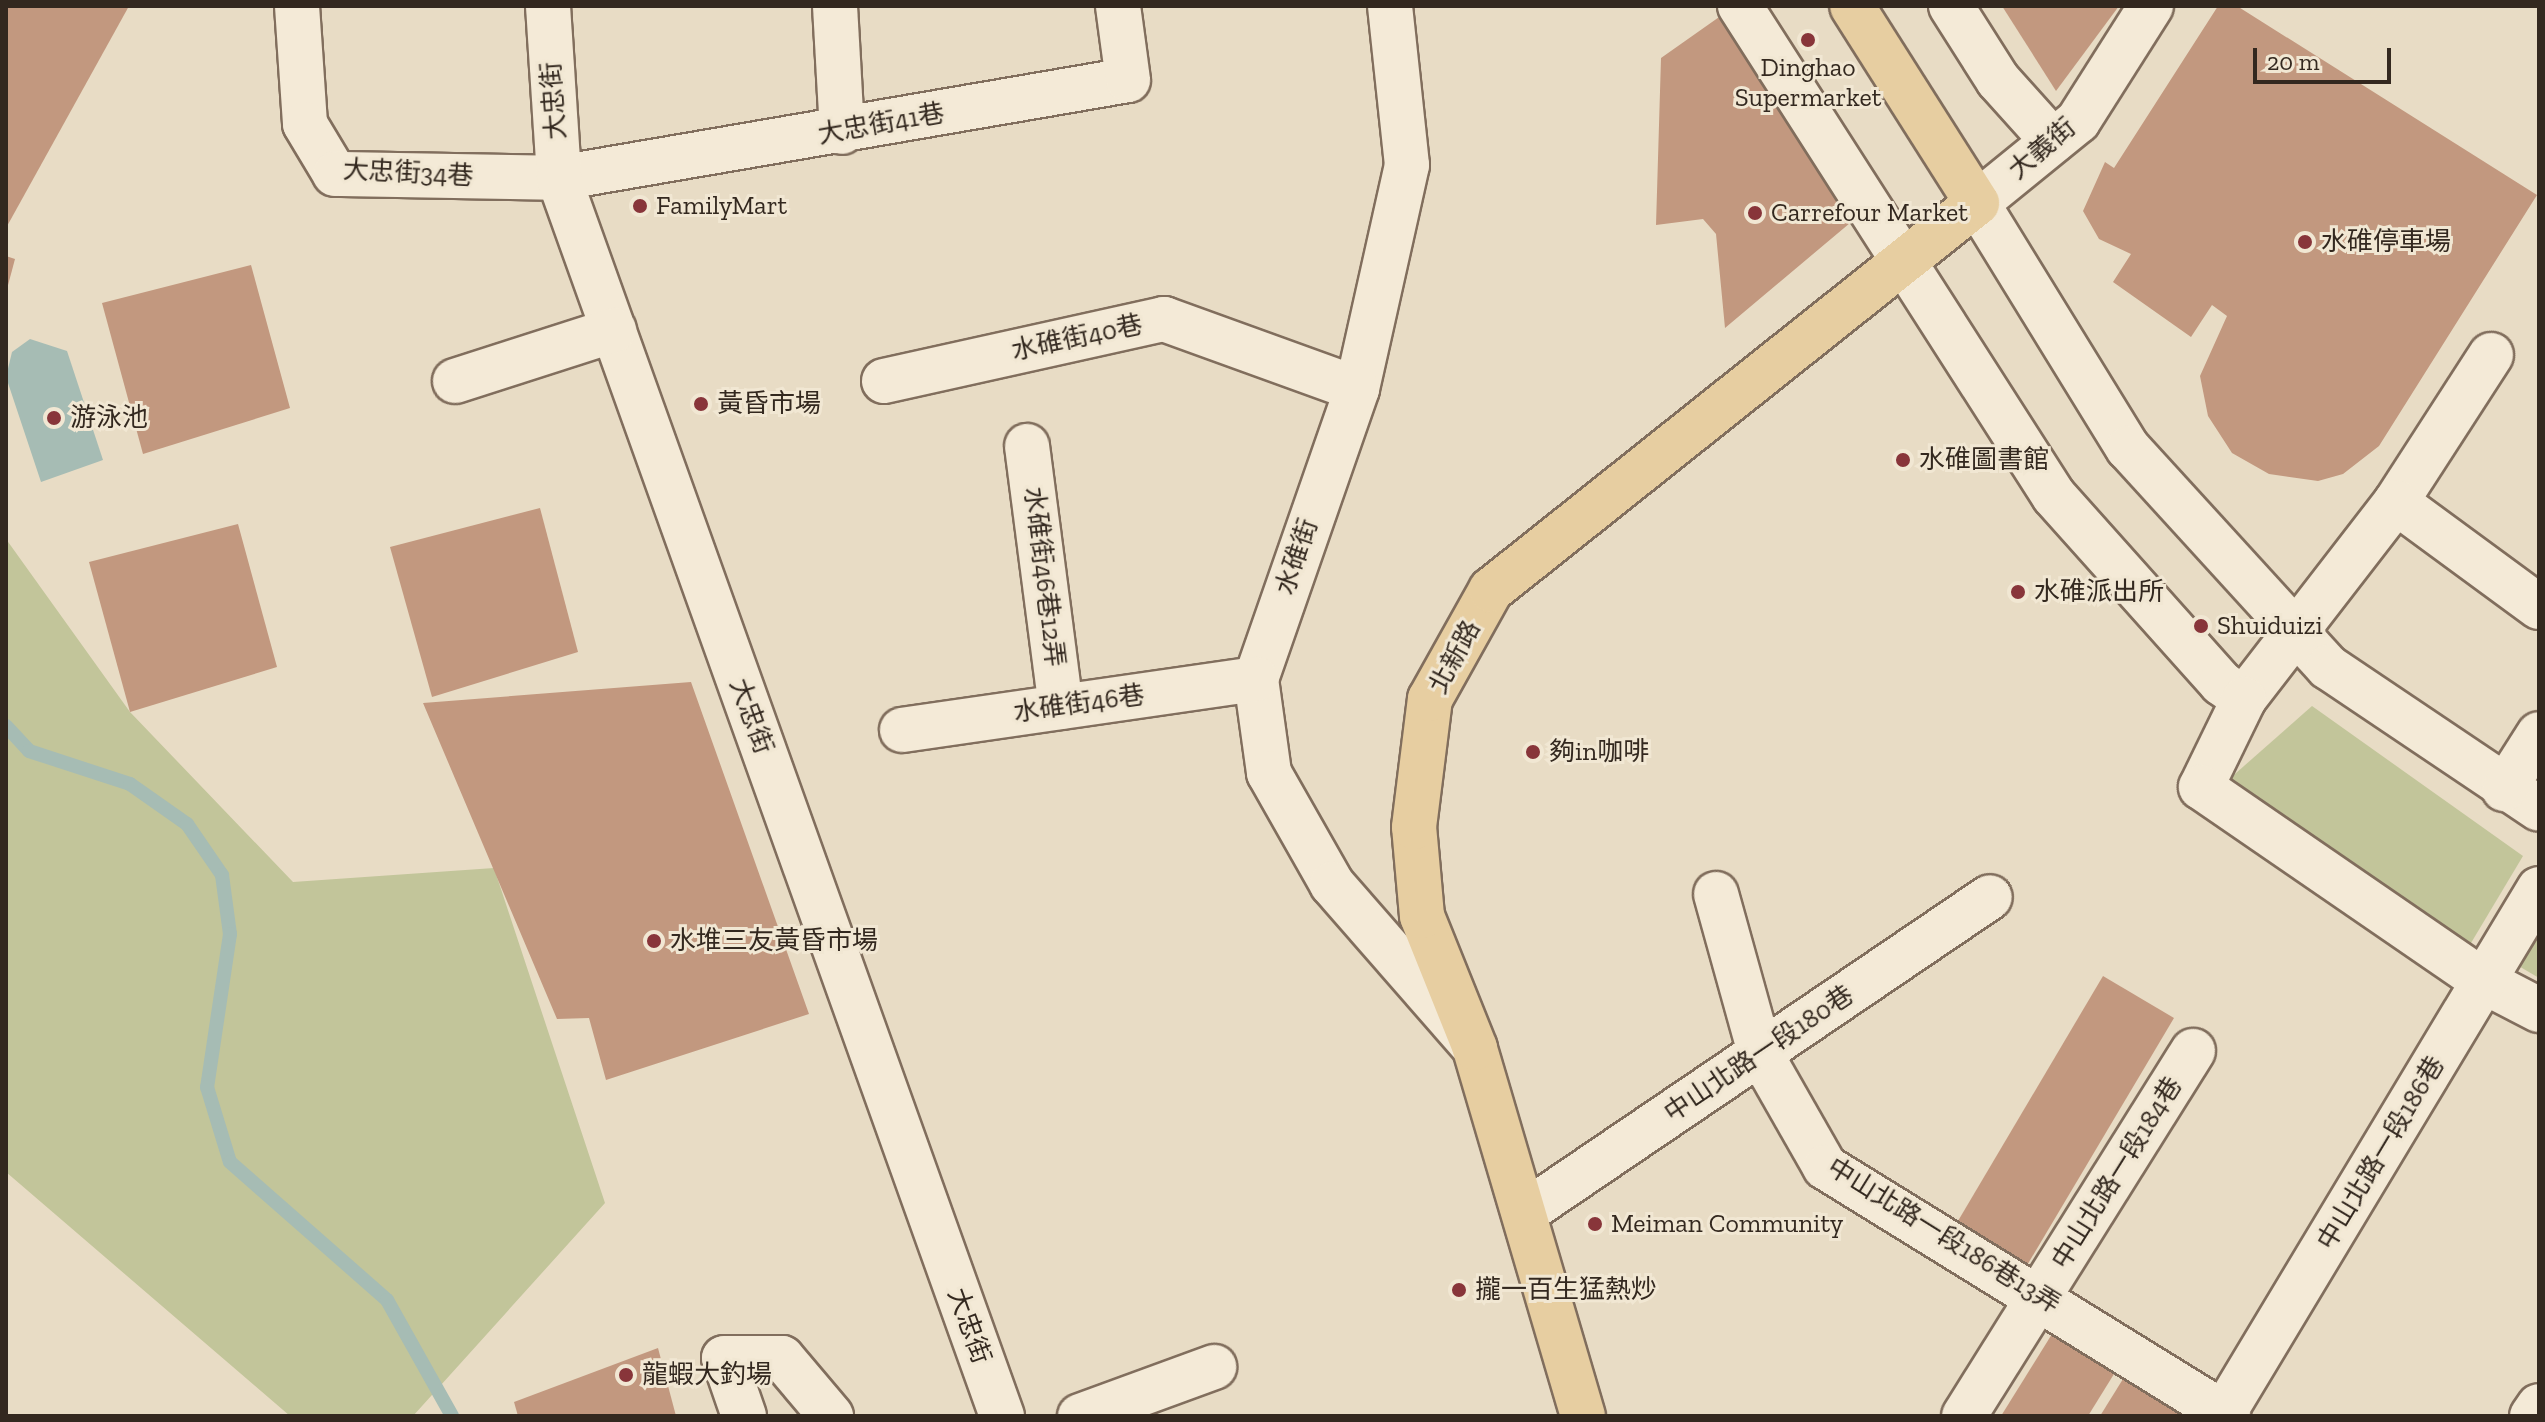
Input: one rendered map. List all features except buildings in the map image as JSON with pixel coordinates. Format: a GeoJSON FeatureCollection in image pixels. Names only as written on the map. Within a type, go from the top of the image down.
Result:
{"type":"FeatureCollection","features":[{"type":"Feature","properties":{"kind":"main road"},"geometry":{"type":"LineString","coordinates":[[1852,6],[1977,203]]}},
{"type":"Feature","properties":{"kind":"main road","name":"北新路"},"geometry":{"type":"LineString","coordinates":[[1583,1416],[1527,1211],[1475,1048],[1422,916],[1414,827],[1430,699],[1491,590],[1901,258],[1977,203]]}},
{"type":"Feature","properties":{"kind":"street","name":"大忠街34巷"},"geometry":{"type":"LineString","coordinates":[[297,6],[305,124],[335,174],[559,178]]}},
{"type":"Feature","properties":{"kind":"street","name":"大忠街"},"geometry":{"type":"LineString","coordinates":[[548,6],[559,178],[1002,1416]]}},
{"type":"Feature","properties":{"kind":"street"},"geometry":{"type":"LineString","coordinates":[[835,6],[842,132]]}},
{"type":"Feature","properties":{"kind":"street","name":"大忠街41巷"},"geometry":{"type":"LineString","coordinates":[[559,178],[842,132],[1128,80],[1118,6]]}},
{"type":"Feature","properties":{"kind":"street","name":"水碓街"},"geometry":{"type":"LineString","coordinates":[[1390,6],[1407,165],[1357,389],[1256,679],[1269,773],[1332,884],[1475,1048]]}},
{"type":"Feature","properties":{"kind":"street"},"geometry":{"type":"LineString","coordinates":[[1740,6],[2054,496],[2221,683],[2244,699]]}},
{"type":"Feature","properties":{"kind":"street"},"geometry":{"type":"LineString","coordinates":[[1951,6],[1998,80],[2053,141]]}},
{"type":"Feature","properties":{"kind":"street","name":"大義街"},"geometry":{"type":"LineString","coordinates":[[1977,203],[2078,121],[2151,6]]}},
{"type":"Feature","properties":{"kind":"street"},"geometry":{"type":"LineString","coordinates":[[1977,203],[2128,448],[2328,667],[2521,799],[2539,734]]}},
{"type":"Feature","properties":{"kind":"street","name":"水碓街40巷"},"geometry":{"type":"LineString","coordinates":[[884,381],[1164,319],[1357,389]]}},
{"type":"Feature","properties":{"kind":"street"},"geometry":{"type":"LineString","coordinates":[[455,381],[614,330]]}},
{"type":"Feature","properties":{"kind":"street"},"geometry":{"type":"LineString","coordinates":[[2491,355],[2396,502],[2294,630],[2244,699],[2201,787],[2485,982],[2539,1010]]}},
{"type":"Feature","properties":{"kind":"street","name":"水碓街46巷12弄"},"geometry":{"type":"LineString","coordinates":[[1027,446],[1061,707]]}},
{"type":"Feature","properties":{"kind":"street"},"geometry":{"type":"LineString","coordinates":[[2396,502],[2539,607]]}},
{"type":"Feature","properties":{"kind":"street","name":"水碓街46巷"},"geometry":{"type":"LineString","coordinates":[[902,730],[1256,679]]}},
{"type":"Feature","properties":{"kind":"street","name":"中山北路一段186巷"},"geometry":{"type":"LineString","coordinates":[[2224,1415],[2539,889]]}},
{"type":"Feature","properties":{"kind":"street","name":"中山北路一段186巷13弄"},"geometry":{"type":"LineString","coordinates":[[1716,894],[1760,1053],[1825,1167],[2039,1296],[2224,1415]]}},
{"type":"Feature","properties":{"kind":"street","name":"中山北路一段180巷"},"geometry":{"type":"LineString","coordinates":[[1527,1211],[1990,897]]}},
{"type":"Feature","properties":{"kind":"street","name":"中山北路一段184巷"},"geometry":{"type":"LineString","coordinates":[[1964,1416],[2193,1051]]}},
{"type":"Feature","properties":{"kind":"street"},"geometry":{"type":"LineString","coordinates":[[744,1416],[724,1358],[782,1358],[831,1416]]}},
{"type":"Feature","properties":{"kind":"street"},"geometry":{"type":"LineString","coordinates":[[1080,1416],[1214,1367]]}},
{"type":"Feature","properties":{"kind":"street"},"geometry":{"type":"LineString","coordinates":[[2532,1416],[2539,1406]]}},
{"type":"Feature","properties":{"kind":"green space"},"geometry":{"type":"Polygon","coordinates":[[[6,539],[130,712],[293,882],[494,868],[605,1203],[413,1416],[290,1416],[6,1172],[6,539]]]}},
{"type":"Feature","properties":{"kind":"green space"},"geometry":{"type":"Polygon","coordinates":[[[2312,706],[2523,856],[2468,948],[2227,781],[2312,706]]]}},
{"type":"Feature","properties":{"kind":"green space"},"geometry":{"type":"Polygon","coordinates":[[[2539,934],[2539,978],[2517,965],[2539,934]]]}},
{"type":"Feature","properties":{"kind":"water","name":"游泳池"},"geometry":{"type":"Polygon","coordinates":[[[30,339],[67,351],[103,460],[41,482],[6,377],[12,352],[30,339]]]}},
{"type":"Feature","properties":{"kind":"waterway"},"geometry":{"type":"LineString","coordinates":[[6,726],[29,751],[130,784],[187,824],[222,875],[230,934],[207,1087],[230,1162],[387,1300],[452,1416]]}},
{"type":"Feature","properties":{"kind":"place","name":"Dinghao Supermarket"},"geometry":{"type":"Point","coordinates":[1808,40]}},
{"type":"Feature","properties":{"kind":"place","name":"FamilyMart"},"geometry":{"type":"Point","coordinates":[640,206]}},
{"type":"Feature","properties":{"kind":"place","name":"Carrefour Market"},"geometry":{"type":"Point","coordinates":[1755,213]}},
{"type":"Feature","properties":{"kind":"place","name":"水碓停車場"},"geometry":{"type":"Point","coordinates":[2305,242]}},
{"type":"Feature","properties":{"kind":"place","name":"黃昏市場"},"geometry":{"type":"Point","coordinates":[701,404]}},
{"type":"Feature","properties":{"kind":"place","name":"游泳池"},"geometry":{"type":"Point","coordinates":[54,418]}},
{"type":"Feature","properties":{"kind":"place","name":"水碓圖書館"},"geometry":{"type":"Point","coordinates":[1903,460]}},
{"type":"Feature","properties":{"kind":"place","name":"水碓派出所"},"geometry":{"type":"Point","coordinates":[2018,592]}},
{"type":"Feature","properties":{"kind":"place","name":"Shuiduizi"},"geometry":{"type":"Point","coordinates":[2201,626]}},
{"type":"Feature","properties":{"kind":"place","name":"夠in咖啡"},"geometry":{"type":"Point","coordinates":[1533,752]}},
{"type":"Feature","properties":{"kind":"place","name":"水堆三友黃昏市場"},"geometry":{"type":"Point","coordinates":[654,941]}},
{"type":"Feature","properties":{"kind":"place","name":"Meiman Community"},"geometry":{"type":"Point","coordinates":[1595,1224]}},
{"type":"Feature","properties":{"kind":"place","name":"攏一百生猛熱炒"},"geometry":{"type":"Point","coordinates":[1459,1290]}},
{"type":"Feature","properties":{"kind":"place","name":"龍蝦大釣場"},"geometry":{"type":"Point","coordinates":[626,1375]}}]}
